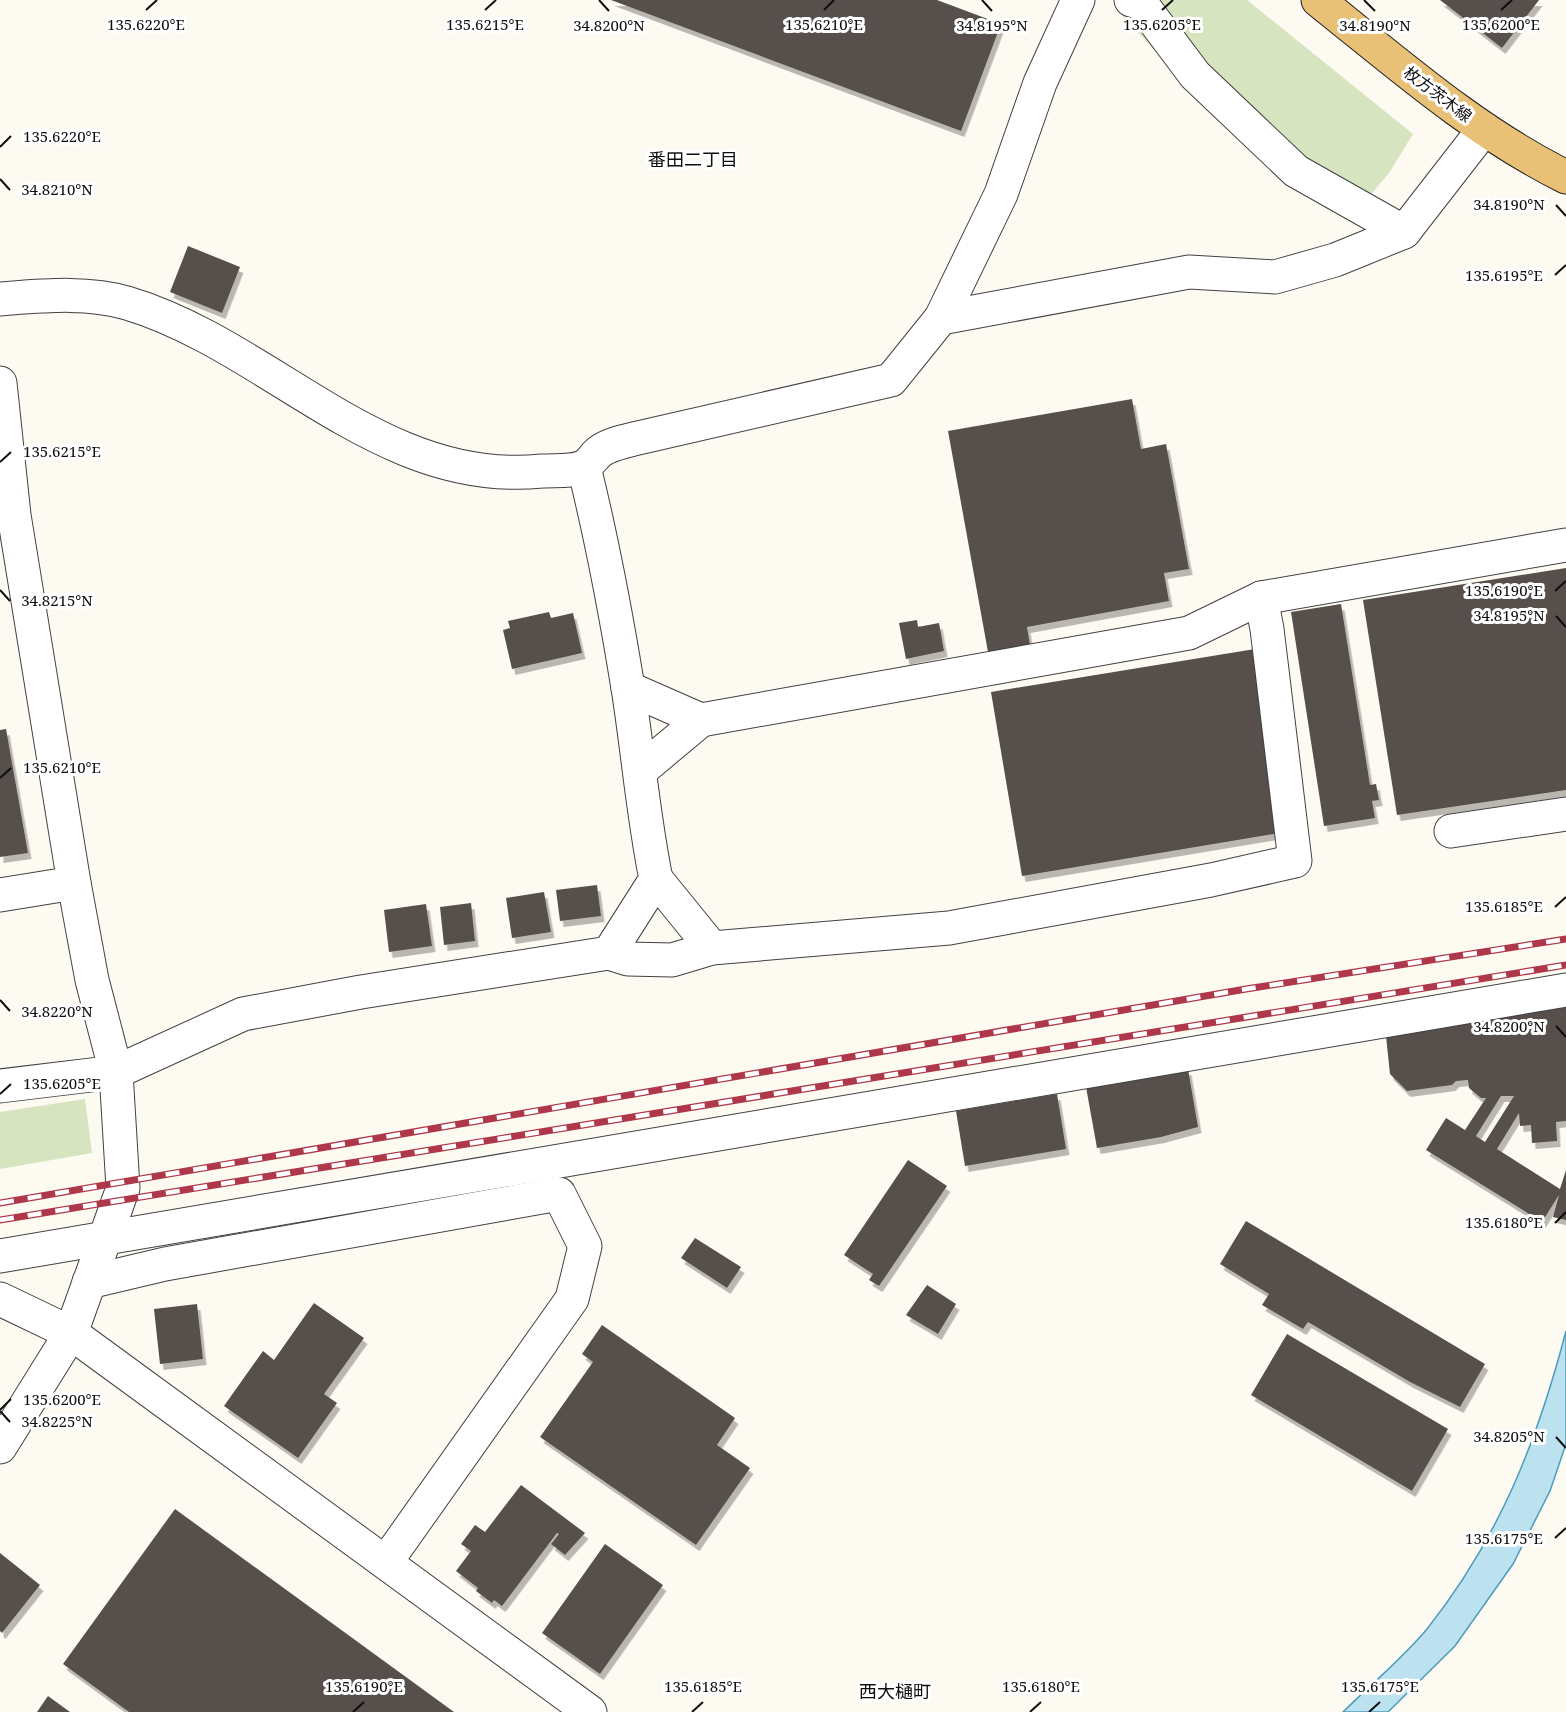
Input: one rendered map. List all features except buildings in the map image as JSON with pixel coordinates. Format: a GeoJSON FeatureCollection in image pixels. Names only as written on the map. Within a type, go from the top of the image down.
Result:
{"type":"FeatureCollection","features":[{"type":"Feature","properties":{"kind":"main road","name":"枚方茨木線"},"geometry":{"type":"LineString","coordinates":[[1318,0],[1484,129],[1538,163],[1566,177]]}},
{"type":"Feature","properties":{"kind":"street"},"geometry":{"type":"LineString","coordinates":[[0,299],[62,294],[125,302],[169,319],[258,364],[306,397],[373,436],[449,464],[511,474],[584,467],[601,450],[638,438],[891,380],[941,318],[1001,194],[1040,83],[1078,0]]}},
{"type":"Feature","properties":{"kind":"street"},"geometry":{"type":"LineString","coordinates":[[1131,0],[1141,3],[1195,75],[1296,171],[1404,232]]}},
{"type":"Feature","properties":{"kind":"street"},"geometry":{"type":"LineString","coordinates":[[941,318],[1189,272],[1275,277],[1335,260],[1404,232],[1484,129]]}},
{"type":"Feature","properties":{"kind":"street"},"geometry":{"type":"LineString","coordinates":[[0,383],[7,516],[92,980],[116,1072],[123,1188],[71,1333],[0,1447]]}},
{"type":"Feature","properties":{"kind":"street"},"geometry":{"type":"LineString","coordinates":[[584,467],[597,521],[628,688],[656,879],[712,948]]}},
{"type":"Feature","properties":{"kind":"street"},"geometry":{"type":"LineString","coordinates":[[640,771],[701,720],[1189,633],[1261,598],[1566,545]]}},
{"type":"Feature","properties":{"kind":"street"},"geometry":{"type":"LineString","coordinates":[[0,1086],[116,1072],[243,1014],[361,992],[609,953],[628,959],[672,960],[712,948],[949,928],[1211,880],[1295,861],[1267,629],[1261,598]]}},
{"type":"Feature","properties":{"kind":"street"},"geometry":{"type":"LineString","coordinates":[[628,688],[701,720]]}},
{"type":"Feature","properties":{"kind":"street"},"geometry":{"type":"LineString","coordinates":[[1451,831],[1566,814]]}},
{"type":"Feature","properties":{"kind":"street"},"geometry":{"type":"LineString","coordinates":[[609,953],[656,879]]}},
{"type":"Feature","properties":{"kind":"street"},"geometry":{"type":"LineString","coordinates":[[0,895],[74,883]]}},
{"type":"Feature","properties":{"kind":"street"},"geometry":{"type":"LineString","coordinates":[[0,1257],[1566,990]]}},
{"type":"Feature","properties":{"kind":"street"},"geometry":{"type":"LineString","coordinates":[[89,1282],[165,1264],[559,1194],[585,1246],[572,1299],[386,1562]]}},
{"type":"Feature","properties":{"kind":"street"},"geometry":{"type":"LineString","coordinates":[[0,1299],[71,1333],[590,1712]]}},
{"type":"Feature","properties":{"kind":"green space"},"geometry":{"type":"Polygon","coordinates":[[[1115,0],[1247,0],[1413,134],[1389,173],[1356,212],[1209,109],[1119,12],[1115,0]]]}},
{"type":"Feature","properties":{"kind":"green space"},"geometry":{"type":"Polygon","coordinates":[[[85,1099],[92,1153],[0,1169],[0,1112],[85,1099]]]}},
{"type":"Feature","properties":{"kind":"water"},"geometry":{"type":"Polygon","coordinates":[[[1566,1331],[1566,1444],[1550,1491],[1513,1564],[1455,1646],[1388,1712],[1343,1712],[1427,1629],[1475,1560],[1513,1488],[1542,1412],[1566,1331]]]}},
{"type":"Feature","properties":{"kind":"railway"},"geometry":{"type":"LineString","coordinates":[[0,1203],[1246,989],[1566,939]]}},
{"type":"Feature","properties":{"kind":"railway"},"geometry":{"type":"LineString","coordinates":[[0,1220],[1566,965]]}},
{"type":"Feature","properties":{"kind":"district","name":"番田二丁目"},"geometry":{"type":"Point","coordinates":[693,159]}},
{"type":"Feature","properties":{"kind":"district","name":"西大樋町"},"geometry":{"type":"Point","coordinates":[895,1691]}}]}
